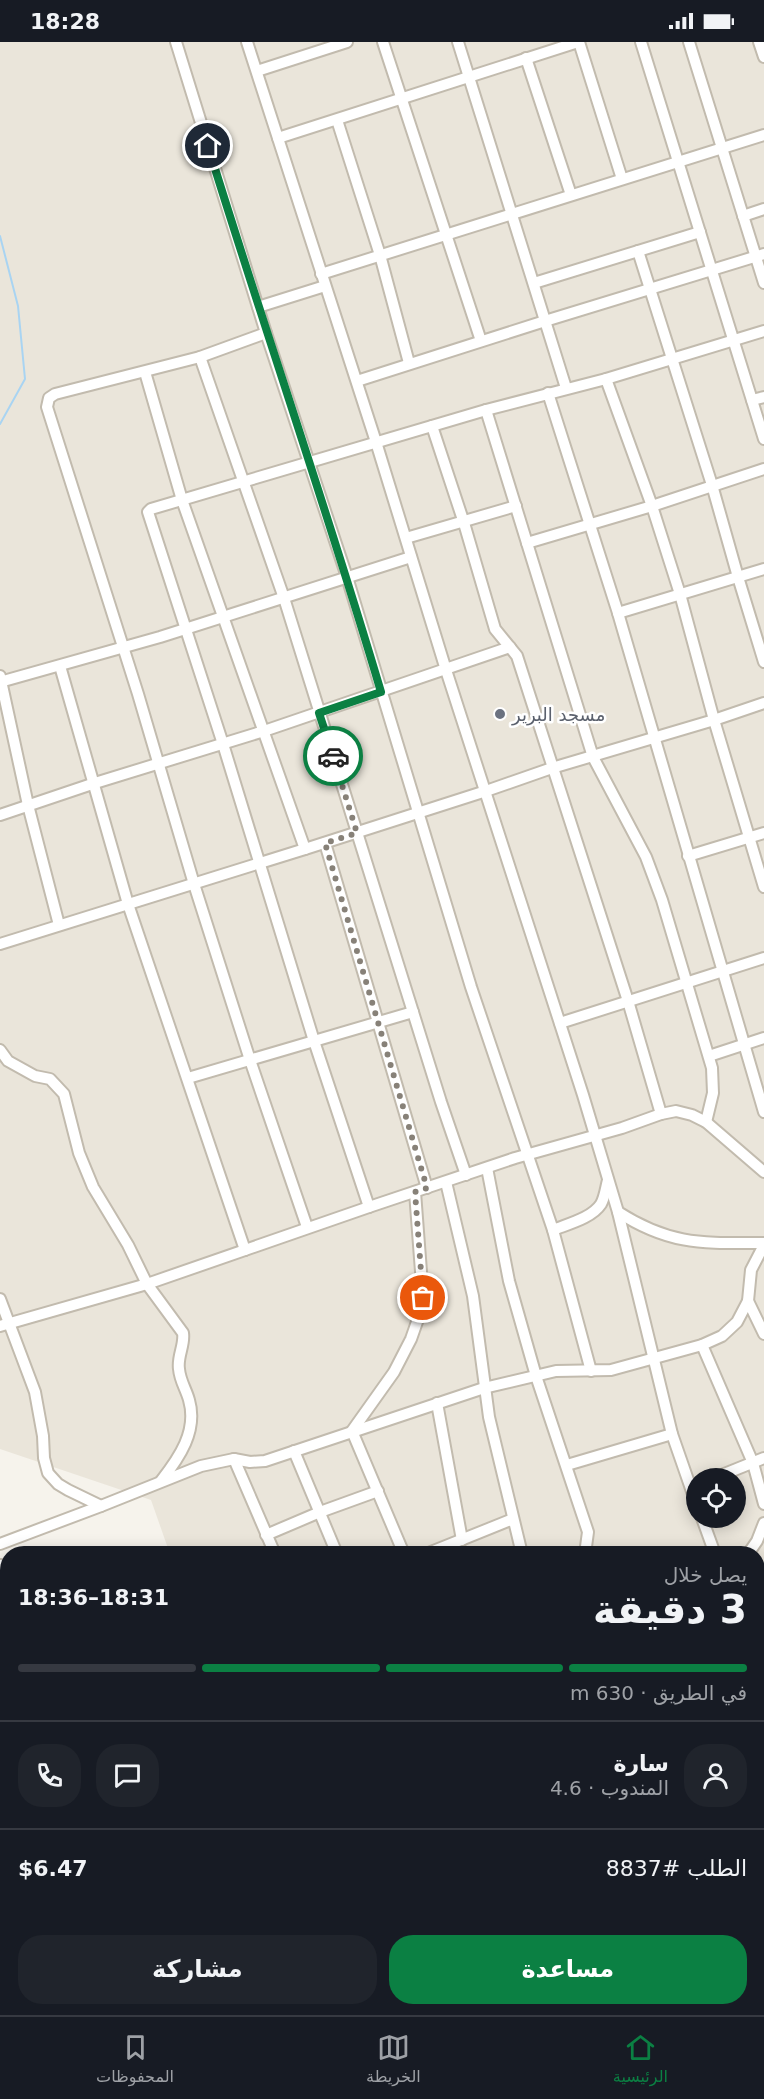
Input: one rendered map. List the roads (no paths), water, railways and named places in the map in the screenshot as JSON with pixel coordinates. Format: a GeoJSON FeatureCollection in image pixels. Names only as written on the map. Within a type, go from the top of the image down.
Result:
{"type":"FeatureCollection","features":[{"type":"Feature","properties":{"kind":"street"},"geometry":{"type":"LineString","coordinates":[[176,42],[266,333],[347,577],[471,987],[553,1230],[591,1371]]}},
{"type":"Feature","properties":{"kind":"street"},"geometry":{"type":"LineString","coordinates":[[247,42],[357,381],[446,670],[595,1135],[618,1212],[650,1336],[653,1360],[672,1434],[686,1469]]}},
{"type":"Feature","properties":{"kind":"street"},"geometry":{"type":"LineString","coordinates":[[257,71],[347,42]]}},
{"type":"Feature","properties":{"kind":"street"},"geometry":{"type":"LineString","coordinates":[[382,42],[481,341]]}},
{"type":"Feature","properties":{"kind":"street"},"geometry":{"type":"LineString","coordinates":[[458,42],[566,388]]}},
{"type":"Feature","properties":{"kind":"street"},"geometry":{"type":"LineString","coordinates":[[278,138],[578,42],[622,179]]}},
{"type":"Feature","properties":{"kind":"street"},"geometry":{"type":"LineString","coordinates":[[641,42],[764,439]]}},
{"type":"Feature","properties":{"kind":"street"},"geometry":{"type":"LineString","coordinates":[[688,42],[743,216],[760,255],[764,283]]}},
{"type":"Feature","properties":{"kind":"street"},"geometry":{"type":"LineString","coordinates":[[759,42],[764,57]]}},
{"type":"Feature","properties":{"kind":"street"},"geometry":{"type":"LineString","coordinates":[[526,58],[571,195]]}},
{"type":"Feature","properties":{"kind":"street"},"geometry":{"type":"LineString","coordinates":[[337,120],[380,255],[409,363]]}},
{"type":"Feature","properties":{"kind":"street"},"geometry":{"type":"LineString","coordinates":[[321,274],[764,135]]}},
{"type":"Feature","properties":{"kind":"street"},"geometry":{"type":"LineString","coordinates":[[743,216],[764,209]]}},
{"type":"Feature","properties":{"kind":"street"},"geometry":{"type":"LineString","coordinates":[[534,284],[700,232]]}},
{"type":"Feature","properties":{"kind":"street"},"geometry":{"type":"LineString","coordinates":[[638,251],[712,485],[764,662]]}},
{"type":"Feature","properties":{"kind":"street"},"geometry":{"type":"LineString","coordinates":[[357,381],[760,255]]}},
{"type":"Feature","properties":{"kind":"street"},"geometry":{"type":"LineString","coordinates":[[258,306],[326,286]]}},
{"type":"Feature","properties":{"kind":"street"},"geometry":{"type":"LineString","coordinates":[[369,1206],[314,1041],[223,744],[148,516],[151,509],[486,410],[606,379],[764,331]]}},
{"type":"Feature","properties":{"kind":"street"},"geometry":{"type":"LineString","coordinates":[[266,333],[200,357],[55,394],[49,398],[47,407],[194,884],[250,1060],[307,1227]]}},
{"type":"Feature","properties":{"kind":"street"},"geometry":{"type":"LineString","coordinates":[[200,357],[284,598],[466,1175]]}},
{"type":"Feature","properties":{"kind":"street"},"geometry":{"type":"LineString","coordinates":[[145,372],[182,500],[305,849]]}},
{"type":"Feature","properties":{"kind":"street"},"geometry":{"type":"LineString","coordinates":[[606,379],[652,506],[680,594],[714,720],[764,887]]}},
{"type":"Feature","properties":{"kind":"street"},"geometry":{"type":"LineString","coordinates":[[548,393],[618,613],[764,1112]]}},
{"type":"Feature","properties":{"kind":"street"},"geometry":{"type":"LineString","coordinates":[[752,400],[764,397]]}},
{"type":"Feature","properties":{"kind":"street"},"geometry":{"type":"LineString","coordinates":[[486,410],[593,757],[646,857],[662,900],[712,1068],[713,1093],[706,1122]]}},
{"type":"Feature","properties":{"kind":"street"},"geometry":{"type":"LineString","coordinates":[[432,426],[464,522],[495,629],[517,656],[628,1001],[661,1114]]}},
{"type":"Feature","properties":{"kind":"street"},"geometry":{"type":"LineString","coordinates":[[526,543],[652,506],[764,469]]}},
{"type":"Feature","properties":{"kind":"street"},"geometry":{"type":"LineString","coordinates":[[406,538],[516,507]]}},
{"type":"Feature","properties":{"kind":"street"},"geometry":{"type":"LineString","coordinates":[[59,925],[28,805],[1,680],[123,648],[411,557]]}},
{"type":"Feature","properties":{"kind":"street"},"geometry":{"type":"LineString","coordinates":[[618,613],[764,569]]}},
{"type":"Feature","properties":{"kind":"street"},"geometry":{"type":"LineString","coordinates":[[0,815],[319,713],[510,647]]}},
{"type":"Feature","properties":{"kind":"street"},"geometry":{"type":"LineString","coordinates":[[60,666],[128,904],[245,1250]]}},
{"type":"Feature","properties":{"kind":"street"},"geometry":{"type":"LineString","coordinates":[[1,940],[194,884],[419,813],[552,768],[764,703]]}},
{"type":"Feature","properties":{"kind":"street"},"geometry":{"type":"LineString","coordinates":[[688,855],[764,833]]}},
{"type":"Feature","properties":{"kind":"street"},"geometry":{"type":"LineString","coordinates":[[325,843],[427,1188]]}},
{"type":"Feature","properties":{"kind":"street"},"geometry":{"type":"LineString","coordinates":[[560,1023],[764,958]]}},
{"type":"Feature","properties":{"kind":"street"},"geometry":{"type":"LineString","coordinates":[[188,1078],[413,1012]]}},
{"type":"Feature","properties":{"kind":"street"},"geometry":{"type":"LineString","coordinates":[[709,1056],[764,1038]]}},
{"type":"Feature","properties":{"kind":"street"},"geometry":{"type":"LineString","coordinates":[[0,1050],[8,1061],[34,1076],[50,1079],[64,1094],[79,1153],[93,1187],[128,1245],[147,1284],[183,1333],[178,1359],[179,1371],[189,1400],[192,1419],[187,1442],[160,1482]]}},
{"type":"Feature","properties":{"kind":"street"},"geometry":{"type":"LineString","coordinates":[[4,1325],[147,1284],[369,1206],[661,1114],[676,1111],[706,1122],[764,1172]]}},
{"type":"Feature","properties":{"kind":"street"},"geometry":{"type":"LineString","coordinates":[[486,1168],[509,1281],[536,1376],[588,1532],[586,1546]]}},
{"type":"Feature","properties":{"kind":"street"},"geometry":{"type":"LineString","coordinates":[[553,1230],[580,1219],[594,1210],[600,1204],[608,1180]]}},
{"type":"Feature","properties":{"kind":"street"},"geometry":{"type":"LineString","coordinates":[[446,1182],[472,1296],[484,1388],[520,1546]]}},
{"type":"Feature","properties":{"kind":"street"},"geometry":{"type":"LineString","coordinates":[[352,1431],[394,1372],[418,1319],[423,1298],[415,1192]]}},
{"type":"Feature","properties":{"kind":"street"},"geometry":{"type":"LineString","coordinates":[[0,1544],[201,1466],[234,1459],[250,1462],[266,1461],[484,1388],[556,1371],[611,1370],[653,1360],[702,1345],[722,1336],[737,1322],[748,1301],[751,1270],[764,1244],[693,1242],[675,1239],[639,1225],[618,1212]]}},
{"type":"Feature","properties":{"kind":"street"},"geometry":{"type":"LineString","coordinates":[[0,1299],[4,1325],[35,1392],[48,1473],[58,1484],[101,1506]]}},
{"type":"Feature","properties":{"kind":"street"},"geometry":{"type":"LineString","coordinates":[[748,1301],[764,1334]]}},
{"type":"Feature","properties":{"kind":"street"},"geometry":{"type":"LineString","coordinates":[[702,1345],[753,1463],[764,1504]]}},
{"type":"Feature","properties":{"kind":"street"},"geometry":{"type":"LineString","coordinates":[[437,1403],[462,1540]]}},
{"type":"Feature","properties":{"kind":"street"},"geometry":{"type":"LineString","coordinates":[[352,1431],[402,1546]]}},
{"type":"Feature","properties":{"kind":"street"},"geometry":{"type":"LineString","coordinates":[[567,1465],[672,1434]]}},
{"type":"Feature","properties":{"kind":"street"},"geometry":{"type":"LineString","coordinates":[[294,1451],[335,1546]]}},
{"type":"Feature","properties":{"kind":"street"},"geometry":{"type":"LineString","coordinates":[[740,1468],[764,1458]]}},
{"type":"Feature","properties":{"kind":"street"},"geometry":{"type":"LineString","coordinates":[[234,1459],[271,1546]]}},
{"type":"Feature","properties":{"kind":"street"},"geometry":{"type":"LineString","coordinates":[[266,1535],[378,1491]]}},
{"type":"Feature","properties":{"kind":"street"},"geometry":{"type":"LineString","coordinates":[[447,1546],[513,1519]]}},
{"type":"Feature","properties":{"kind":"street"},"geometry":{"type":"LineString","coordinates":[[754,1546],[764,1523]]}},
{"type":"Feature","properties":{"kind":"street"},"geometry":{"type":"LineString","coordinates":[[706,1528],[712,1546]]}},
{"type":"Feature","properties":{"kind":"waterway"},"geometry":{"type":"LineString","coordinates":[[0,236],[18,306],[25,379],[0,424]]}},
{"type":"Feature","properties":{"kind":"place","name":"مسجد البرير"},"geometry":{"type":"Point","coordinates":[500,714]}}]}
